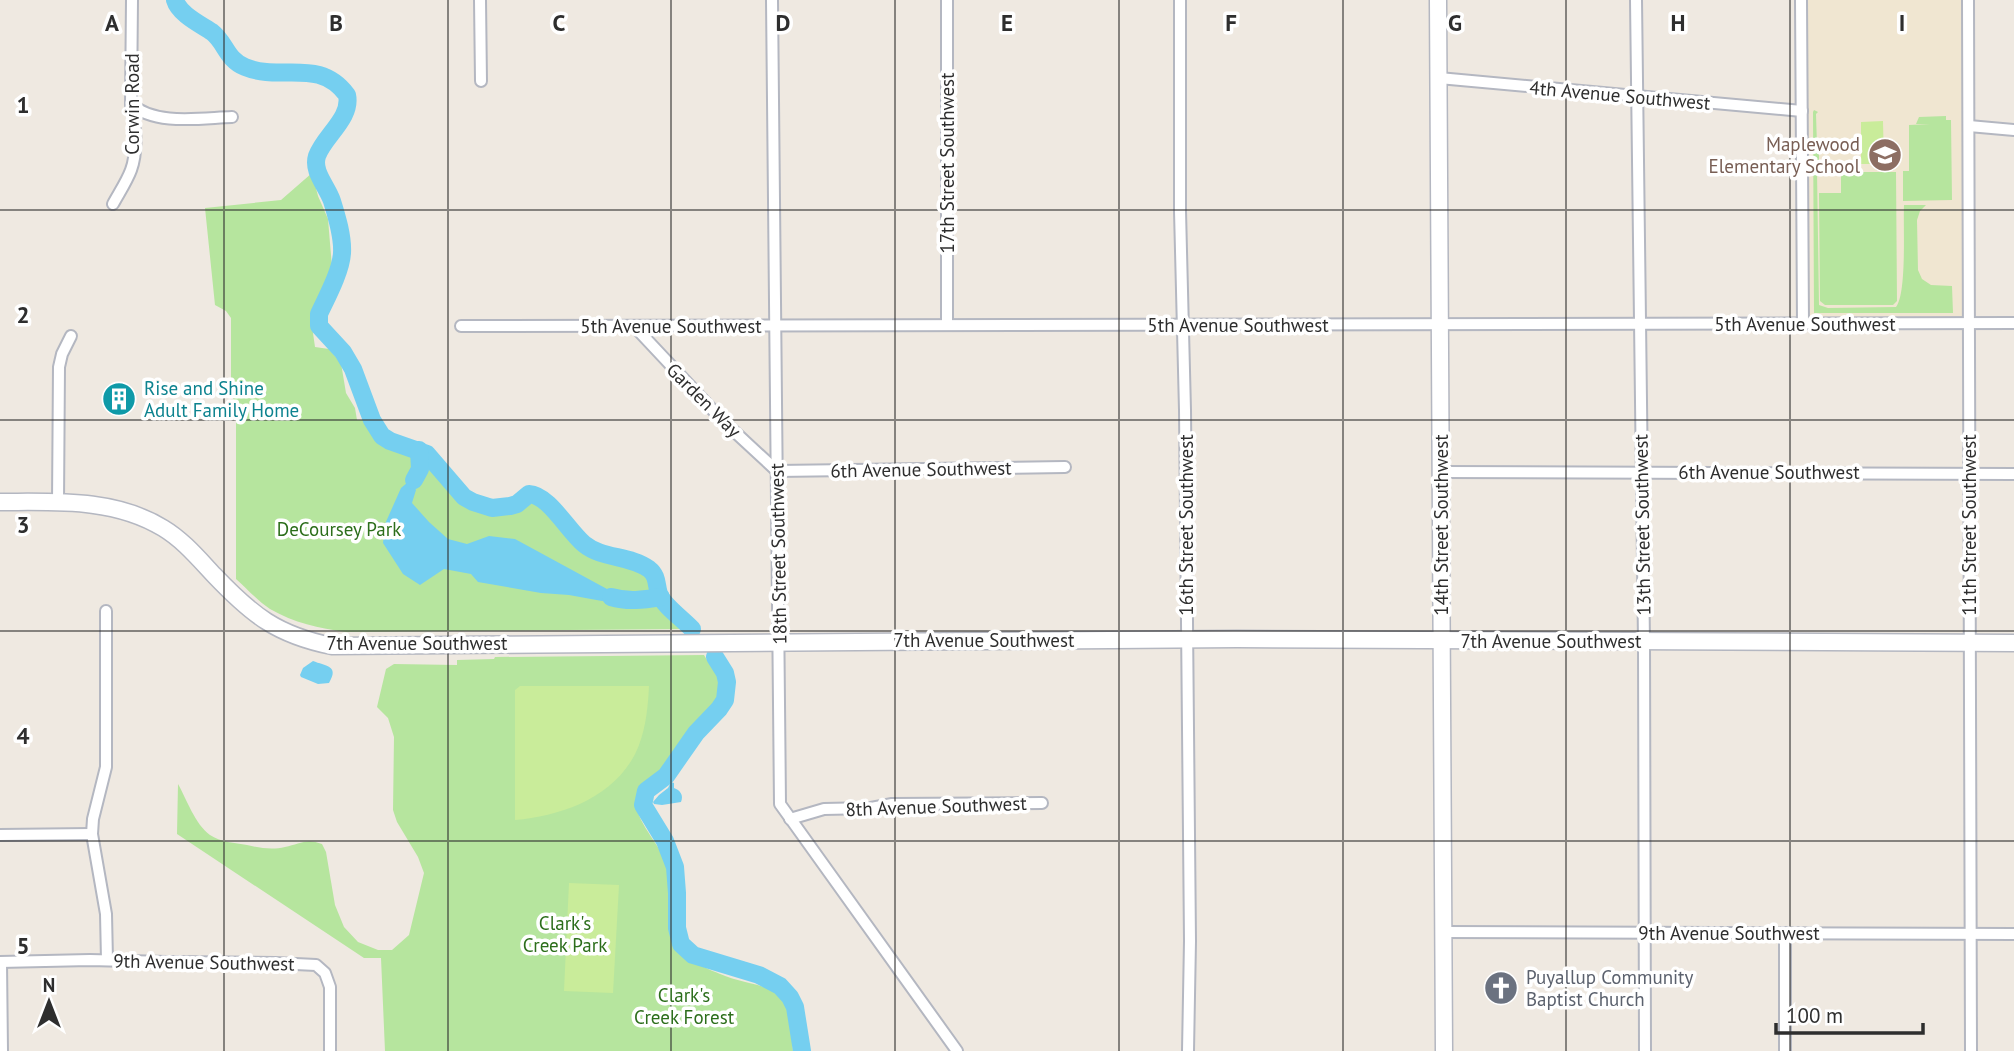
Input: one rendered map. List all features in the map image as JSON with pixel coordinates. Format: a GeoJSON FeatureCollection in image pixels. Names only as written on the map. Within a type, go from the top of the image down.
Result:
{"type":"FeatureCollection","features":[{"type":"Feature","properties":{"kind":"street","name":"Corwin Road"},"geometry":{"type":"LineString","coordinates":[[113,204],[135,156],[131,104],[132,0]]}},
{"type":"Feature","properties":{"kind":"street"},"geometry":{"type":"LineString","coordinates":[[480,0],[481,81]]}},
{"type":"Feature","properties":{"kind":"street","name":"18th Street Southwest"},"geometry":{"type":"LineString","coordinates":[[772,0],[780,804],[957,1051]]}},
{"type":"Feature","properties":{"kind":"street","name":"17th Street Southwest"},"geometry":{"type":"LineString","coordinates":[[947,0],[947,325]]}},
{"type":"Feature","properties":{"kind":"street","name":"16th Street Southwest"},"geometry":{"type":"LineString","coordinates":[[1180,0],[1180,200],[1190,941],[1188,1051]]}},
{"type":"Feature","properties":{"kind":"street","name":"14th Street Southwest"},"geometry":{"type":"LineString","coordinates":[[1438,0],[1444,1051]]}},
{"type":"Feature","properties":{"kind":"street","name":"13th Street Southwest"},"geometry":{"type":"LineString","coordinates":[[1636,0],[1644,642],[1645,1051]]}},
{"type":"Feature","properties":{"kind":"street"},"geometry":{"type":"LineString","coordinates":[[1801,0],[1802,324]]}},
{"type":"Feature","properties":{"kind":"street","name":"11th Street Southwest"},"geometry":{"type":"LineString","coordinates":[[1968,0],[1971,1051]]}},
{"type":"Feature","properties":{"kind":"street","name":"4th Avenue Southwest"},"geometry":{"type":"LineString","coordinates":[[1439,78],[1801,111]]}},
{"type":"Feature","properties":{"kind":"street"},"geometry":{"type":"LineString","coordinates":[[131,104],[146,114],[164,118],[232,117]]}},
{"type":"Feature","properties":{"kind":"street"},"geometry":{"type":"LineString","coordinates":[[1969,126],[2014,130]]}},
{"type":"Feature","properties":{"kind":"street","name":"5th Avenue Southwest"},"geometry":{"type":"LineString","coordinates":[[461,326],[2014,323]]}},
{"type":"Feature","properties":{"kind":"street","name":"Garden Way"},"geometry":{"type":"LineString","coordinates":[[634,326],[723,421],[777,471]]}},
{"type":"Feature","properties":{"kind":"street"},"geometry":{"type":"LineString","coordinates":[[58,502],[59,367],[71,336]]}},
{"type":"Feature","properties":{"kind":"street","name":"6th Avenue Southwest"},"geometry":{"type":"LineString","coordinates":[[777,471],[1065,467]]}},
{"type":"Feature","properties":{"kind":"street","name":"6th Avenue Southwest"},"geometry":{"type":"LineString","coordinates":[[1441,472],[2014,474]]}},
{"type":"Feature","properties":{"kind":"street","name":"7th Avenue Southwest"},"geometry":{"type":"LineString","coordinates":[[0,502],[98,505],[130,512],[162,528],[189,548],[251,612],[281,630],[315,642],[350,646],[472,643],[1187,640],[2014,643]]}},
{"type":"Feature","properties":{"kind":"street"},"geometry":{"type":"LineString","coordinates":[[106,611],[106,759],[92,834],[106,914],[107,960]]}},
{"type":"Feature","properties":{"kind":"street","name":"8th Avenue Southwest"},"geometry":{"type":"LineString","coordinates":[[790,819],[824,809],[871,808],[892,804],[1042,803]]}},
{"type":"Feature","properties":{"kind":"street"},"geometry":{"type":"LineString","coordinates":[[0,835],[92,834]]}},
{"type":"Feature","properties":{"kind":"street","name":"9th Avenue Southwest"},"geometry":{"type":"LineString","coordinates":[[1443,932],[2014,934]]}},
{"type":"Feature","properties":{"kind":"street"},"geometry":{"type":"LineString","coordinates":[[1785,933],[1785,1051]]}},
{"type":"Feature","properties":{"kind":"street","name":"9th Avenue Southwest"},"geometry":{"type":"LineString","coordinates":[[1,962],[107,960],[317,965],[329,981],[330,1051]]}},
{"type":"Feature","properties":{"kind":"street"},"geometry":{"type":"LineString","coordinates":[[1,962],[2,1051]]}},
{"type":"Feature","properties":{"kind":"shaded area","name":"Maplewood Elementary School"},"geometry":{"type":"Polygon","coordinates":[[[1801,0],[1968,0],[1970,323],[1803,324],[1801,0]]]}},
{"type":"Feature","properties":{"kind":"green space"},"geometry":{"type":"Polygon","coordinates":[[[1814,110],[1818,112],[1819,147],[1819,305],[1828,308],[1896,307],[1902,288],[1904,205],[1926,205],[1917,220],[1918,270],[1922,279],[1931,285],[1952,286],[1953,313],[1814,313],[1814,110]]]}},
{"type":"Feature","properties":{"kind":"green space"},"geometry":{"type":"Polygon","coordinates":[[[1946,116],[1946,120],[1951,120],[1952,200],[1903,201],[1903,171],[1909,171],[1909,125],[1930,124],[1916,124],[1919,117],[1946,116]]]}},
{"type":"Feature","properties":{"kind":"green space"},"geometry":{"type":"Polygon","coordinates":[[[1883,121],[1884,164],[1861,164],[1861,122],[1883,121]]]}},
{"type":"Feature","properties":{"kind":"green space"},"geometry":{"type":"Polygon","coordinates":[[[1841,172],[1896,172],[1897,301],[1893,305],[1825,305],[1820,301],[1819,193],[1841,193],[1841,172]]]}},
{"type":"Feature","properties":{"kind":"green space","name":"DeCoursey Park"},"geometry":{"type":"Polygon","coordinates":[[[312,173],[328,219],[332,267],[311,319],[315,347],[329,349],[341,363],[346,393],[355,408],[357,420],[372,420],[377,429],[389,439],[417,449],[435,460],[465,497],[475,503],[501,508],[516,503],[529,494],[537,496],[591,549],[633,561],[649,569],[655,578],[661,599],[692,629],[346,632],[307,624],[279,614],[236,579],[236,418],[231,380],[231,318],[226,311],[215,305],[205,208],[281,200],[312,173]]]}},
{"type":"Feature","properties":{"kind":"green space","name":"Clark's Creek Park"},"geometry":{"type":"Polygon","coordinates":[[[704,655],[719,678],[721,697],[695,728],[668,768],[638,793],[638,812],[669,870],[672,927],[679,948],[690,959],[709,969],[769,989],[781,998],[790,1021],[793,1051],[385,1051],[381,958],[364,958],[177,834],[178,784],[200,825],[218,839],[261,848],[285,847],[307,842],[322,844],[326,852],[335,905],[344,927],[358,942],[378,950],[392,950],[409,935],[424,873],[393,810],[394,737],[388,718],[377,707],[386,669],[394,664],[457,665],[457,660],[495,657],[704,655]]]}},
{"type":"Feature","properties":{"kind":"green space"},"geometry":{"type":"Polygon","coordinates":[[[520,686],[649,686],[639,745],[618,777],[604,790],[571,808],[515,820],[515,690],[520,686]]]}},
{"type":"Feature","properties":{"kind":"green space"},"geometry":{"type":"Polygon","coordinates":[[[569,883],[619,885],[613,993],[564,991],[569,883]]]}},
{"type":"Feature","properties":{"kind":"water"},"geometry":{"type":"Polygon","coordinates":[[[414,480],[416,490],[412,503],[448,539],[467,544],[489,536],[515,539],[607,589],[611,597],[602,601],[541,593],[478,582],[471,574],[444,569],[420,585],[403,574],[383,543],[385,524],[401,488],[414,480]]]}},
{"type":"Feature","properties":{"kind":"water"},"geometry":{"type":"Polygon","coordinates":[[[313,661],[332,669],[329,683],[318,684],[301,677],[303,668],[313,661]]]}},
{"type":"Feature","properties":{"kind":"water"},"geometry":{"type":"Polygon","coordinates":[[[671,782],[681,793],[681,802],[654,804],[653,802],[671,782]]]}},
{"type":"Feature","properties":{"kind":"waterway"},"geometry":{"type":"LineString","coordinates":[[175,0],[185,14],[217,36],[239,64],[259,71],[312,73],[336,84],[347,95],[342,119],[321,149],[316,162],[318,173],[334,207],[342,247],[336,276],[319,314],[319,326],[343,352],[353,369],[372,420],[382,436],[427,454],[464,497],[473,502],[492,508],[517,504],[529,494],[544,500],[591,549],[633,561],[649,569],[655,578],[661,598],[692,629]]}},
{"type":"Feature","properties":{"kind":"waterway"},"geometry":{"type":"LineString","coordinates":[[414,480],[420,469],[419,450]]}},
{"type":"Feature","properties":{"kind":"waterway"},"geometry":{"type":"LineString","coordinates":[[611,597],[623,600],[661,597]]}},
{"type":"Feature","properties":{"kind":"waterway"},"geometry":{"type":"LineString","coordinates":[[715,657],[725,673],[725,700],[696,733],[666,776],[646,791],[643,805],[665,841],[675,867],[677,928],[681,944],[693,955],[759,975],[780,986],[795,1007],[802,1051]]}},
{"type":"Feature","properties":{"kind":"place","name":"Maplewood Elementary School"},"geometry":{"type":"Point","coordinates":[1885,155]}},
{"type":"Feature","properties":{"kind":"place","name":"Rise and Shine Adult Family Home"},"geometry":{"type":"Point","coordinates":[119,399]}},
{"type":"Feature","properties":{"kind":"place","name":"Puyallup Community Baptist Church"},"geometry":{"type":"Point","coordinates":[1501,988]}},
{"type":"Feature","properties":{"kind":"park label","name":"Clark's Creek Forest"},"geometry":{"type":"Point","coordinates":[684,1006]}}]}
